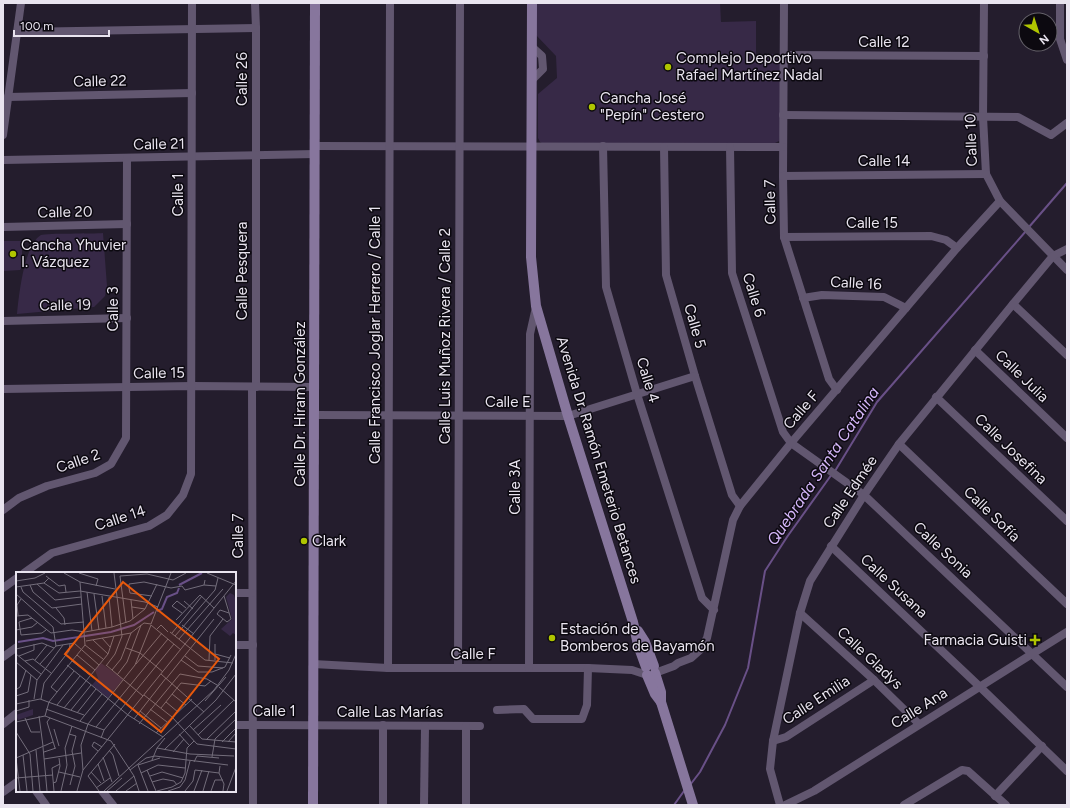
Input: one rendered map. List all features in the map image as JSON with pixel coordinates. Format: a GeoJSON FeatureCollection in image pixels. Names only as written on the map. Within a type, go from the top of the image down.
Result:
{"type":"FeatureCollection","features":[{"type":"Feature","properties":{"kind":"street"},"geometry":{"type":"LineString","coordinates":[[3,136],[21,3]]}},
{"type":"Feature","properties":{"kind":"street","name":"Calle 1"},"geometry":{"type":"LineString","coordinates":[[192,3],[192,386]]}},
{"type":"Feature","properties":{"kind":"street","name":"Calle 26"},"geometry":{"type":"LineString","coordinates":[[255,3],[256,155]]}},
{"type":"Feature","properties":{"kind":"street","name":"Calle Dr. Hiram González"},"geometry":{"type":"LineString","coordinates":[[313,805],[316,150],[315,3]]}},
{"type":"Feature","properties":{"kind":"street","name":"Calle Francisco Joglar Herrero / Calle 1"},"geometry":{"type":"LineString","coordinates":[[388,668],[390,3]]}},
{"type":"Feature","properties":{"kind":"street","name":"Calle Luis Muñoz Rivera / Calle 2"},"geometry":{"type":"LineString","coordinates":[[458,668],[460,3]]}},
{"type":"Feature","properties":{"kind":"street","name":"Avenida Dr. Ramón Emeterio Betances"},"geometry":{"type":"LineString","coordinates":[[532,3],[531,257],[536,306],[568,416],[634,622],[645,642],[652,670],[655,694],[661,702],[693,805]]}},
{"type":"Feature","properties":{"kind":"street","name":"Calle 7"},"geometry":{"type":"LineString","coordinates":[[784,3],[784,237],[829,379],[837,390]]}},
{"type":"Feature","properties":{"kind":"street","name":"Calle 10"},"geometry":{"type":"LineString","coordinates":[[984,3],[983,117],[986,174],[1000,201],[1067,270]]}},
{"type":"Feature","properties":{"kind":"street"},"geometry":{"type":"LineString","coordinates":[[1060,3],[1060,39],[1067,60]]}},
{"type":"Feature","properties":{"kind":"street"},"geometry":{"type":"LineString","coordinates":[[18,32],[256,28]]}},
{"type":"Feature","properties":{"kind":"street","name":"Calle 12"},"geometry":{"type":"LineString","coordinates":[[784,55],[984,56]]}},
{"type":"Feature","properties":{"kind":"street","name":"Calle 22"},"geometry":{"type":"LineString","coordinates":[[8,97],[192,93]]}},
{"type":"Feature","properties":{"kind":"street"},"geometry":{"type":"LineString","coordinates":[[783,116],[1018,117],[1051,135],[1067,123]]}},
{"type":"Feature","properties":{"kind":"street","name":"Calle 21"},"geometry":{"type":"LineString","coordinates":[[3,160],[256,155],[390,146],[783,147]]}},
{"type":"Feature","properties":{"kind":"street","name":"Calle 4"},"geometry":{"type":"LineString","coordinates":[[604,146],[606,287],[637,394],[702,598],[714,610]]}},
{"type":"Feature","properties":{"kind":"street","name":"Calle 5"},"geometry":{"type":"LineString","coordinates":[[664,147],[666,275],[695,376],[732,495],[740,506]]}},
{"type":"Feature","properties":{"kind":"street","name":"Calle 6"},"geometry":{"type":"LineString","coordinates":[[730,147],[732,273],[783,432],[791,443]]}},
{"type":"Feature","properties":{"kind":"street","name":"Calle Pesquera"},"geometry":{"type":"LineString","coordinates":[[254,387],[256,155]]}},
{"type":"Feature","properties":{"kind":"street","name":"Calle 3"},"geometry":{"type":"LineString","coordinates":[[127,158],[127,387]]}},
{"type":"Feature","properties":{"kind":"street","name":"Calle 14"},"geometry":{"type":"LineString","coordinates":[[783,176],[986,174]]}},
{"type":"Feature","properties":{"kind":"street","name":"Calle F"},"geometry":{"type":"LineString","coordinates":[[314,664],[388,668],[588,668],[652,670],[674,666],[691,658],[700,650],[707,638],[733,520],[740,506],[791,443],[957,248],[1000,201]]}},
{"type":"Feature","properties":{"kind":"street","name":"Calle 20"},"geometry":{"type":"LineString","coordinates":[[3,227],[127,224]]}},
{"type":"Feature","properties":{"kind":"street","name":"Calle 15"},"geometry":{"type":"LineString","coordinates":[[784,237],[931,236],[946,240],[957,248]]}},
{"type":"Feature","properties":{"kind":"street","name":"Calle Edmée"},"geometry":{"type":"LineString","coordinates":[[780,805],[770,769],[772,741],[800,612],[810,581],[864,495],[899,444],[1053,256],[1067,249]]}},
{"type":"Feature","properties":{"kind":"street","name":"Calle 16"},"geometry":{"type":"LineString","coordinates":[[803,298],[822,295],[884,296],[906,308]]}},
{"type":"Feature","properties":{"kind":"street"},"geometry":{"type":"LineString","coordinates":[[1013,304],[1067,355]]}},
{"type":"Feature","properties":{"kind":"street","name":"Calle 3A"},"geometry":{"type":"LineString","coordinates":[[529,668],[530,334],[536,306]]}},
{"type":"Feature","properties":{"kind":"street","name":"Calle 19"},"geometry":{"type":"LineString","coordinates":[[3,320],[127,318]]}},
{"type":"Feature","properties":{"kind":"street","name":"Calle Julia"},"geometry":{"type":"LineString","coordinates":[[975,350],[1067,438]]}},
{"type":"Feature","properties":{"kind":"street","name":"Calle E"},"geometry":{"type":"LineString","coordinates":[[315,415],[568,416],[695,376]]}},
{"type":"Feature","properties":{"kind":"street","name":"Calle 14"},"geometry":{"type":"LineString","coordinates":[[25,572],[52,553],[149,526],[167,515],[183,495],[191,474],[192,386]]}},
{"type":"Feature","properties":{"kind":"street","name":"Calle 15"},"geometry":{"type":"LineString","coordinates":[[3,389],[192,386],[315,387]]}},
{"type":"Feature","properties":{"kind":"street","name":"Calle 2"},"geometry":{"type":"LineString","coordinates":[[3,510],[19,498],[47,486],[95,473],[111,464],[126,438],[127,387]]}},
{"type":"Feature","properties":{"kind":"street","name":"Calle 7"},"geometry":{"type":"LineString","coordinates":[[252,805],[254,387]]}},
{"type":"Feature","properties":{"kind":"street","name":"Calle Josefina"},"geometry":{"type":"LineString","coordinates":[[936,398],[1067,522]]}},
{"type":"Feature","properties":{"kind":"street","name":"Calle Sonia"},"geometry":{"type":"LineString","coordinates":[[791,443],[864,495],[1067,687]]}},
{"type":"Feature","properties":{"kind":"street","name":"Calle Sofía"},"geometry":{"type":"LineString","coordinates":[[899,444],[1067,604]]}},
{"type":"Feature","properties":{"kind":"street","name":"Calle Susana"},"geometry":{"type":"LineString","coordinates":[[831,546],[1042,746],[1067,772]]}},
{"type":"Feature","properties":{"kind":"street"},"geometry":{"type":"LineString","coordinates":[[3,588],[16,579]]}},
{"type":"Feature","properties":{"kind":"street"},"geometry":{"type":"LineString","coordinates":[[236,593],[252,593]]}},
{"type":"Feature","properties":{"kind":"street","name":"Calle Gladys"},"geometry":{"type":"LineString","coordinates":[[800,612],[919,724]]}},
{"type":"Feature","properties":{"kind":"street","name":"Calle Ana"},"geometry":{"type":"LineString","coordinates":[[785,805],[814,790],[1067,632]]}},
{"type":"Feature","properties":{"kind":"street"},"geometry":{"type":"LineString","coordinates":[[236,645],[253,645]]}},
{"type":"Feature","properties":{"kind":"street"},"geometry":{"type":"LineString","coordinates":[[3,657],[16,648]]}},
{"type":"Feature","properties":{"kind":"street"},"geometry":{"type":"LineString","coordinates":[[497,710],[524,709],[533,719],[582,719],[587,705],[588,668]]}},
{"type":"Feature","properties":{"kind":"street","name":"Calle Emilia"},"geometry":{"type":"LineString","coordinates":[[772,741],[786,737],[874,680]]}},
{"type":"Feature","properties":{"kind":"street"},"geometry":{"type":"LineString","coordinates":[[3,724],[16,714]]}},
{"type":"Feature","properties":{"kind":"street","name":"Calle 1"},"geometry":{"type":"LineString","coordinates":[[236,725],[313,725]]}},
{"type":"Feature","properties":{"kind":"street","name":"Calle Las Marías"},"geometry":{"type":"LineString","coordinates":[[313,725],[480,726]]}},
{"type":"Feature","properties":{"kind":"street"},"geometry":{"type":"LineString","coordinates":[[383,726],[383,805]]}},
{"type":"Feature","properties":{"kind":"street"},"geometry":{"type":"LineString","coordinates":[[424,805],[425,726]]}},
{"type":"Feature","properties":{"kind":"street"},"geometry":{"type":"LineString","coordinates":[[466,726],[466,805]]}},
{"type":"Feature","properties":{"kind":"street"},"geometry":{"type":"LineString","coordinates":[[995,796],[1042,746]]}},
{"type":"Feature","properties":{"kind":"street"},"geometry":{"type":"LineString","coordinates":[[908,804],[962,770],[968,771],[1006,805]]}},
{"type":"Feature","properties":{"kind":"street"},"geometry":{"type":"LineString","coordinates":[[3,792],[16,783]]}},
{"type":"Feature","properties":{"kind":"street"},"geometry":{"type":"LineString","coordinates":[[37,792],[46,805]]}},
{"type":"Feature","properties":{"kind":"street"},"geometry":{"type":"LineString","coordinates":[[103,792],[113,805]]}},
{"type":"Feature","properties":{"kind":"shaded area","name":"Complejo Deportivo Rafael Martínez Nadal"},"geometry":{"type":"Polygon","coordinates":[[[536,3],[720,3],[721,22],[756,21],[756,55],[780,54],[779,141],[775,143],[543,144],[538,138],[538,94],[557,78],[556,56],[536,35],[536,3]]]}},
{"type":"Feature","properties":{"kind":"shaded area"},"geometry":{"type":"Polygon","coordinates":[[[103,233],[107,286],[105,296],[94,307],[17,314],[23,271],[26,259],[35,240],[41,235],[45,234],[103,233]]]}},
{"type":"Feature","properties":{"kind":"shaded area","name":"Cancha Yhuvier I. Vázquez"},"geometry":{"type":"Polygon","coordinates":[[[4,241],[22,241],[22,267],[20,270],[4,271],[4,241]]]}},
{"type":"Feature","properties":{"kind":"waterway","name":"Quebrada Santa Catalina"},"geometry":{"type":"LineString","coordinates":[[1029,227],[1067,183]]}},
{"type":"Feature","properties":{"kind":"waterway","name":"Quebrada Santa Catalina"},"geometry":{"type":"LineString","coordinates":[[835,471],[877,402],[1026,231]]}},
{"type":"Feature","properties":{"kind":"waterway","name":"Quebrada Santa Catalina"},"geometry":{"type":"LineString","coordinates":[[690,785],[700,772],[725,725],[748,668],[765,571],[787,537],[832,474]]}},
{"type":"Feature","properties":{"kind":"waterway","name":"Quebrada Santa Catalina"},"geometry":{"type":"LineString","coordinates":[[674,805],[684,791]]}},
{"type":"Feature","properties":{"kind":"place","name":"Complejo Deportivo Rafael Martínez Nadal"},"geometry":{"type":"Point","coordinates":[668,67]}},
{"type":"Feature","properties":{"kind":"place","name":"Cancha José \"Pepín\" Cestero"},"geometry":{"type":"Point","coordinates":[592,107]}},
{"type":"Feature","properties":{"kind":"place","name":"Cancha Yhuvier I. Vázquez"},"geometry":{"type":"Point","coordinates":[13,254]}},
{"type":"Feature","properties":{"kind":"place","name":"Clark"},"geometry":{"type":"Point","coordinates":[304,541]}},
{"type":"Feature","properties":{"kind":"place","name":"Estación de Bomberos de Bayamón"},"geometry":{"type":"Point","coordinates":[552,638]}},
{"type":"Feature","properties":{"kind":"place","name":"Farmacia Guisti"},"geometry":{"type":"Point","coordinates":[1035,640]}}]}
